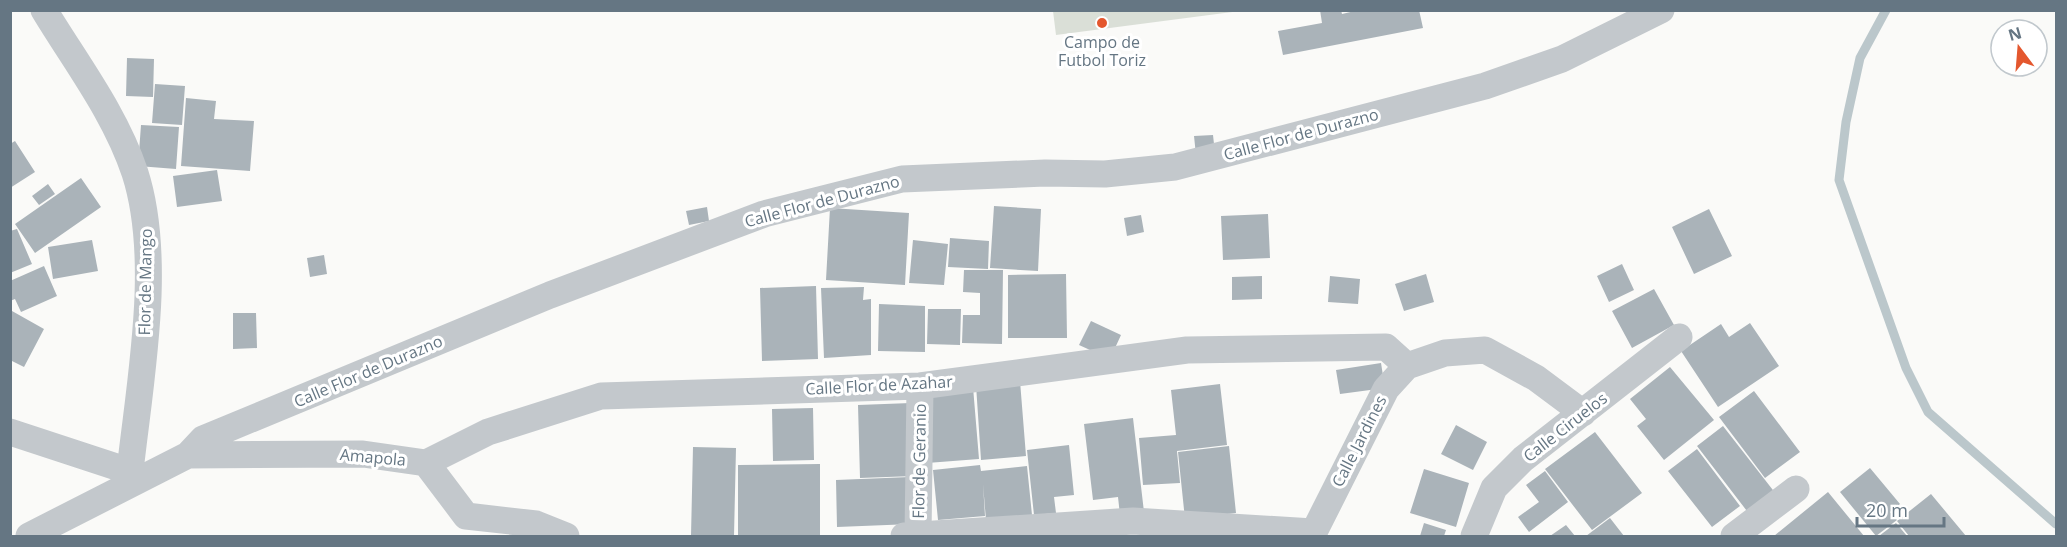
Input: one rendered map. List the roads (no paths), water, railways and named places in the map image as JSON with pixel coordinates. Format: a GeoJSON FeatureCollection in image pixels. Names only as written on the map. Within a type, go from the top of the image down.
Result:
{"type":"FeatureCollection","features":[{"type":"Feature","properties":{"kind":"street","name":"Flor de Mango"},"geometry":{"type":"LineString","coordinates":[[44,10],[107,109],[135,172],[146,220],[144,345],[137,473]]}},
{"type":"Feature","properties":{"kind":"street","name":"Calle Flor de Durazno"},"geometry":{"type":"LineString","coordinates":[[29,537],[137,473],[188,454],[203,440],[550,295],[764,214],[902,179],[1002,174],[1105,174],[1175,167],[1485,86],[1562,59],[1661,10]]}},
{"type":"Feature","properties":{"kind":"street","name":"Calle Ciruelos"},"geometry":{"type":"LineString","coordinates":[[1475,536],[1494,488],[1523,459],[1678,337]]}},
{"type":"Feature","properties":{"kind":"street","name":"Calle Flor de Azahar"},"geometry":{"type":"LineString","coordinates":[[426,463],[488,432],[601,396],[921,386],[1187,350],[1386,347],[1407,366]]}},
{"type":"Feature","properties":{"kind":"street","name":"Calle Jardines"},"geometry":{"type":"LineString","coordinates":[[1312,534],[1386,389],[1407,366],[1445,353],[1485,350],[1536,378],[1583,413]]}},
{"type":"Feature","properties":{"kind":"street","name":"Flor de Geranio"},"geometry":{"type":"LineString","coordinates":[[913,536],[921,386]]}},
{"type":"Feature","properties":{"kind":"street"},"geometry":{"type":"LineString","coordinates":[[10,432],[137,473]]}},
{"type":"Feature","properties":{"kind":"street","name":"Amapola"},"geometry":{"type":"LineString","coordinates":[[188,454],[363,454],[426,463],[467,526],[536,524],[566,537]]}},
{"type":"Feature","properties":{"kind":"street"},"geometry":{"type":"LineString","coordinates":[[1734,537],[1796,489]]}},
{"type":"Feature","properties":{"kind":"street"},"geometry":{"type":"LineString","coordinates":[[913,536],[1073,531],[1133,521],[1312,534]]}},
{"type":"Feature","properties":{"kind":"waterway"},"geometry":{"type":"LineString","coordinates":[[1886,10],[1860,58],[1846,122],[1839,180],[1906,368],[1928,412],[2056,524]]}},
{"type":"Feature","properties":{"kind":"place","name":"Campo de Futbol Toriz"},"geometry":{"type":"Point","coordinates":[1102,23]}}]}
